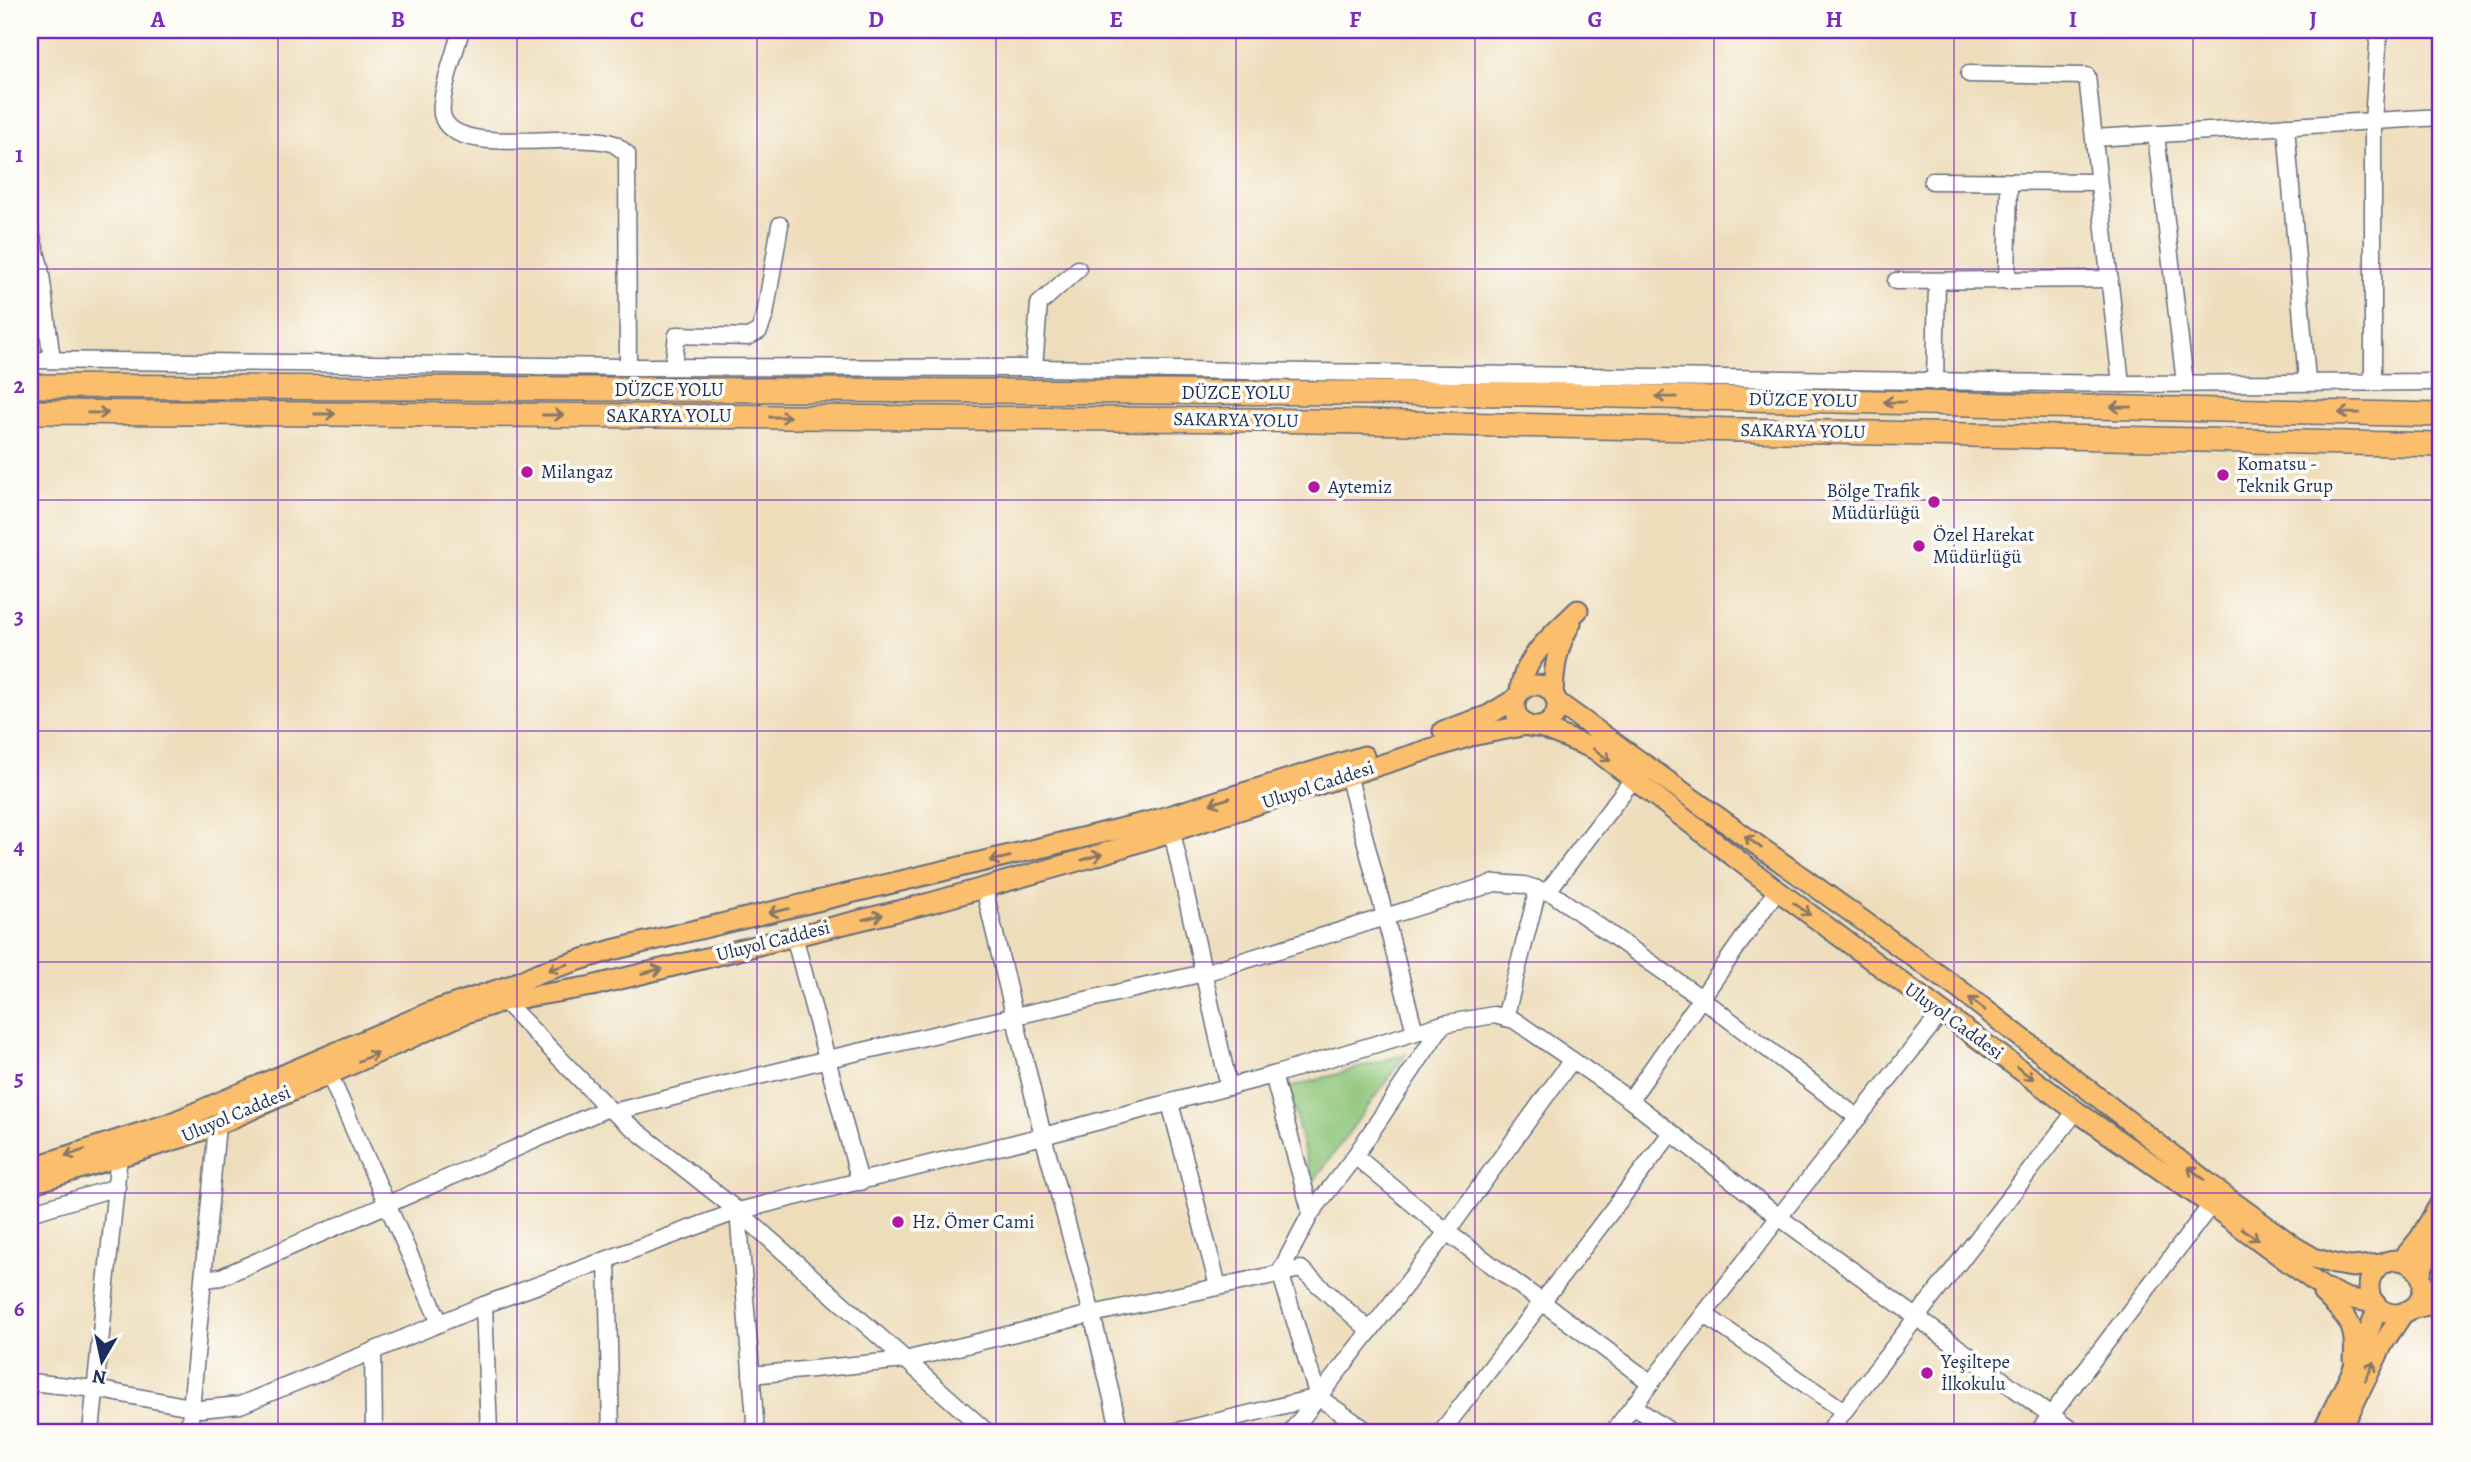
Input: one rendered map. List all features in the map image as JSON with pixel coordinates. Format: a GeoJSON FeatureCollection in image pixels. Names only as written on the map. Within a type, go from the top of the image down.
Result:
{"type":"FeatureCollection","features":[{"type":"Feature","properties":{"kind":"highway","name":"DÜZCE YOLU"},"geometry":{"type":"LineString","coordinates":[[30,386],[1529,394],[2441,415]]}},
{"type":"Feature","properties":{"kind":"highway"},"geometry":{"type":"LineString","coordinates":[[2383,414],[2441,405]]}},
{"type":"Feature","properties":{"kind":"highway","name":"SAKARYA YOLU"},"geometry":{"type":"LineString","coordinates":[[30,412],[1265,420],[2439,446]]}},
{"type":"Feature","properties":{"kind":"main road"},"geometry":{"type":"LineString","coordinates":[[1578,610],[1564,635],[1555,661],[1555,698],[1554,718],[1534,726],[1518,717],[1518,696],[1527,668],[1547,640],[1578,610]]}},
{"type":"Feature","properties":{"kind":"main road"},"geometry":{"type":"LineString","coordinates":[[1518,696],[1526,687],[1537,685],[1548,688],[1555,698]]}},
{"type":"Feature","properties":{"kind":"main road","name":"Uluyol Caddesi"},"geometry":{"type":"LineString","coordinates":[[30,1185],[430,1012],[512,985],[538,973],[612,950],[1152,821],[1441,732],[1487,716],[1518,696]]}},
{"type":"Feature","properties":{"kind":"main road","name":"Uluyol Caddesi"},"geometry":{"type":"LineString","coordinates":[[1555,698],[1959,990],[2295,1247],[2334,1265],[2352,1267],[2382,1264]]}},
{"type":"Feature","properties":{"kind":"main road","name":"Uluyol Caddesi"},"geometry":{"type":"LineString","coordinates":[[30,1167],[217,1125],[466,1013],[504,1001],[592,986],[984,888],[1172,832],[1471,736],[1534,726],[1594,749],[1777,890],[1942,1012],[2322,1287],[2346,1298],[2376,1305]]}},
{"type":"Feature","properties":{"kind":"main road"},"geometry":{"type":"LineString","coordinates":[[2402,1261],[2420,1238],[2441,1202]]}},
{"type":"Feature","properties":{"kind":"main road"},"geometry":{"type":"LineString","coordinates":[[2340,1432],[2384,1342],[2408,1310],[2420,1300],[2423,1291],[2421,1276],[2441,1220]]}},
{"type":"Feature","properties":{"kind":"main road"},"geometry":{"type":"LineString","coordinates":[[2441,1288],[2421,1276],[2409,1263],[2402,1261],[2382,1264],[2375,1270],[2369,1286],[2376,1305],[2389,1313],[2441,1302]]}},
{"type":"Feature","properties":{"kind":"main road"},"geometry":{"type":"LineString","coordinates":[[2308,1277],[2344,1312],[2353,1331],[2355,1358],[2351,1374]]}},
{"type":"Feature","properties":{"kind":"main road"},"geometry":{"type":"LineString","coordinates":[[2322,1432],[2351,1374],[2376,1305]]}},
{"type":"Feature","properties":{"kind":"street"},"geometry":{"type":"LineString","coordinates":[[461,30],[442,101],[442,116],[452,130],[474,139],[589,141],[614,144],[627,154],[628,367]]}},
{"type":"Feature","properties":{"kind":"street"},"geometry":{"type":"LineString","coordinates":[[2373,382],[2373,122],[2379,30]]}},
{"type":"Feature","properties":{"kind":"street"},"geometry":{"type":"LineString","coordinates":[[1969,74],[2087,76],[2121,384]]}},
{"type":"Feature","properties":{"kind":"street"},"geometry":{"type":"LineString","coordinates":[[2094,138],[2441,117]]}},
{"type":"Feature","properties":{"kind":"street"},"geometry":{"type":"LineString","coordinates":[[2286,126],[2307,381]]}},
{"type":"Feature","properties":{"kind":"street"},"geometry":{"type":"LineString","coordinates":[[2156,135],[2185,383]]}},
{"type":"Feature","properties":{"kind":"street"},"geometry":{"type":"LineString","coordinates":[[1933,181],[2098,182]]}},
{"type":"Feature","properties":{"kind":"street"},"geometry":{"type":"LineString","coordinates":[[2007,281],[2009,182]]}},
{"type":"Feature","properties":{"kind":"street"},"geometry":{"type":"LineString","coordinates":[[673,367],[677,335],[748,337],[759,331],[765,315],[780,225]]}},
{"type":"Feature","properties":{"kind":"street"},"geometry":{"type":"LineString","coordinates":[[30,229],[40,267],[52,360]]}},
{"type":"Feature","properties":{"kind":"street"},"geometry":{"type":"LineString","coordinates":[[1034,368],[1039,303],[1078,269]]}},
{"type":"Feature","properties":{"kind":"street"},"geometry":{"type":"LineString","coordinates":[[1896,281],[2110,279]]}},
{"type":"Feature","properties":{"kind":"street"},"geometry":{"type":"LineString","coordinates":[[1935,382],[1937,282]]}},
{"type":"Feature","properties":{"kind":"street"},"geometry":{"type":"LineString","coordinates":[[30,360],[628,367],[1034,368],[2121,384],[2441,382]]}},
{"type":"Feature","properties":{"kind":"street"},"geometry":{"type":"LineString","coordinates":[[1348,774],[1415,1032]]}},
{"type":"Feature","properties":{"kind":"street"},"geometry":{"type":"LineString","coordinates":[[1505,1018],[1543,890],[1634,779]]}},
{"type":"Feature","properties":{"kind":"street"},"geometry":{"type":"LineString","coordinates":[[1172,832],[1229,1087]]}},
{"type":"Feature","properties":{"kind":"street"},"geometry":{"type":"LineString","coordinates":[[205,1279],[221,1278],[387,1204],[611,1110],[1204,973],[1495,883],[1524,885],[1543,890],[1701,998],[1858,1118]]}},
{"type":"Feature","properties":{"kind":"street"},"geometry":{"type":"LineString","coordinates":[[984,888],[1043,1136],[1092,1314],[1120,1432]]}},
{"type":"Feature","properties":{"kind":"street"},"geometry":{"type":"LineString","coordinates":[[1630,1101],[1777,890]]}},
{"type":"Feature","properties":{"kind":"street"},"geometry":{"type":"LineString","coordinates":[[794,936],[860,1182]]}},
{"type":"Feature","properties":{"kind":"street"},"geometry":{"type":"LineString","coordinates":[[478,996],[504,1001],[611,1110],[738,1211],[987,1432]]}},
{"type":"Feature","properties":{"kind":"street"},"geometry":{"type":"LineString","coordinates":[[1613,1432],[1942,1012]]}},
{"type":"Feature","properties":{"kind":"street"},"geometry":{"type":"LineString","coordinates":[[30,1382],[96,1390],[201,1409],[240,1405],[484,1305],[738,1211],[1229,1087],[1443,1024],[1494,1015],[1514,1020],[1630,1101],[1779,1217],[2074,1432]]}},
{"type":"Feature","properties":{"kind":"street"},"geometry":{"type":"LineString","coordinates":[[1369,1432],[1318,1397],[1280,1272],[1311,1213],[1355,1156],[1443,1024]]}},
{"type":"Feature","properties":{"kind":"street"},"geometry":{"type":"LineString","coordinates":[[1291,1432],[1447,1233],[1572,1060]]}},
{"type":"Feature","properties":{"kind":"street"},"geometry":{"type":"LineString","coordinates":[[329,1074],[440,1324]]}},
{"type":"Feature","properties":{"kind":"street"},"geometry":{"type":"LineString","coordinates":[[1273,1075],[1311,1213]]}},
{"type":"Feature","properties":{"kind":"street"},"geometry":{"type":"LineString","coordinates":[[1170,1102],[1218,1286]]}},
{"type":"Feature","properties":{"kind":"street"},"geometry":{"type":"LineString","coordinates":[[1828,1432],[2076,1111]]}},
{"type":"Feature","properties":{"kind":"street"},"geometry":{"type":"LineString","coordinates":[[189,1432],[217,1125]]}},
{"type":"Feature","properties":{"kind":"street"},"geometry":{"type":"LineString","coordinates":[[1441,1432],[1671,1133]]}},
{"type":"Feature","properties":{"kind":"street"},"geometry":{"type":"LineString","coordinates":[[91,1432],[120,1148]]}},
{"type":"Feature","properties":{"kind":"street"},"geometry":{"type":"LineString","coordinates":[[1355,1156],[1447,1233],[1651,1383]]}},
{"type":"Feature","properties":{"kind":"street"},"geometry":{"type":"LineString","coordinates":[[30,1213],[117,1188]]}},
{"type":"Feature","properties":{"kind":"street"},"geometry":{"type":"LineString","coordinates":[[2038,1432],[2211,1205]]}},
{"type":"Feature","properties":{"kind":"street"},"geometry":{"type":"LineString","coordinates":[[738,1211],[756,1432]]}},
{"type":"Feature","properties":{"kind":"street"},"geometry":{"type":"LineString","coordinates":[[607,1260],[611,1432]]}},
{"type":"Feature","properties":{"kind":"street"},"geometry":{"type":"LineString","coordinates":[[751,1375],[905,1360],[1092,1314],[1301,1269],[1370,1331]]}},
{"type":"Feature","properties":{"kind":"street"},"geometry":{"type":"LineString","coordinates":[[484,1305],[489,1432]]}},
{"type":"Feature","properties":{"kind":"street"},"geometry":{"type":"LineString","coordinates":[[1704,1314],[1844,1411]]}},
{"type":"Feature","properties":{"kind":"street"},"geometry":{"type":"LineString","coordinates":[[373,1351],[374,1432]]}},
{"type":"Feature","properties":{"kind":"street"},"geometry":{"type":"LineString","coordinates":[[1174,1432],[1318,1397]]}},
{"type":"Feature","properties":{"kind":"street"},"geometry":{"type":"LineString","coordinates":[[1633,1406],[1671,1432]]}},
{"type":"Feature","properties":{"kind":"green space"},"geometry":{"type":"Polygon","coordinates":[[[1406,1054],[1312,1183],[1289,1088],[1406,1054]]]}},
{"type":"Feature","properties":{"kind":"place","name":"Milangaz"},"geometry":{"type":"Point","coordinates":[527,472]}},
{"type":"Feature","properties":{"kind":"place","name":"Komatsu - Teknik Grup"},"geometry":{"type":"Point","coordinates":[2223,475]}},
{"type":"Feature","properties":{"kind":"place","name":"Aytemiz"},"geometry":{"type":"Point","coordinates":[1314,487]}},
{"type":"Feature","properties":{"kind":"place","name":"Bölge Trafik Müdürlüğü"},"geometry":{"type":"Point","coordinates":[1934,502]}},
{"type":"Feature","properties":{"kind":"place","name":"Özel Harekat Müdürlüğü"},"geometry":{"type":"Point","coordinates":[1919,546]}},
{"type":"Feature","properties":{"kind":"place","name":"Hz. Ömer Cami"},"geometry":{"type":"Point","coordinates":[898,1222]}},
{"type":"Feature","properties":{"kind":"place","name":"Yeşiltepe İlkokulu"},"geometry":{"type":"Point","coordinates":[1927,1373]}}]}
